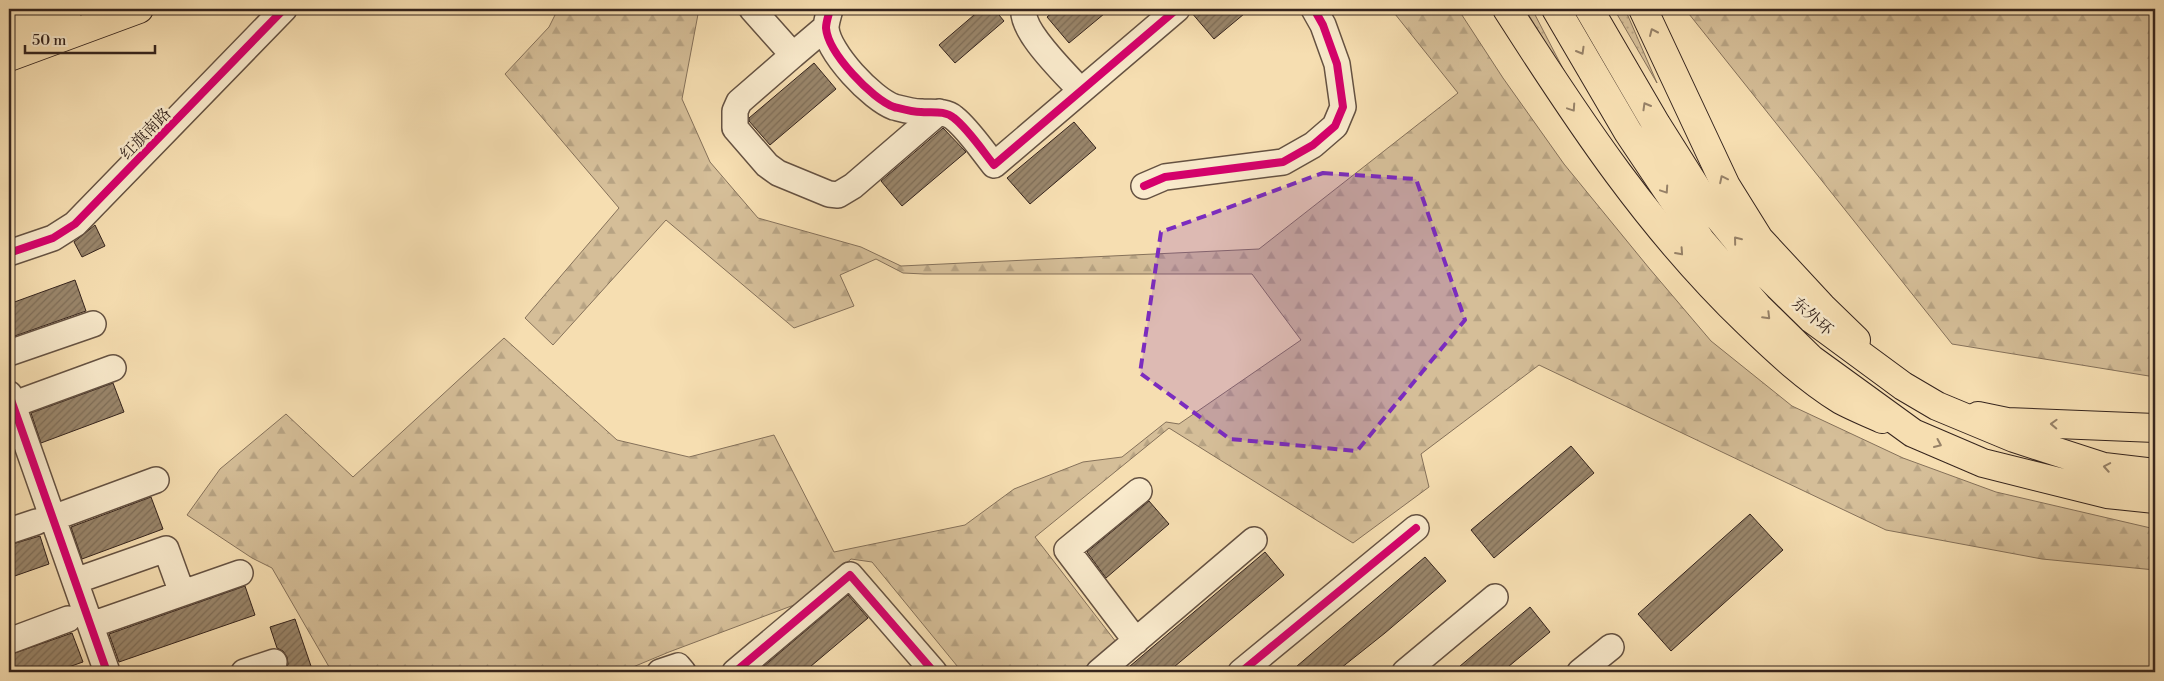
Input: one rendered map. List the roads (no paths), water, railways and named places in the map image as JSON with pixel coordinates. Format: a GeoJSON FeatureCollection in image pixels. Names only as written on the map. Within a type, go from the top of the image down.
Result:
{"type":"FeatureCollection","features":[{"type":"Feature","properties":{"kind":"main road"},"geometry":{"type":"LineString","coordinates":[[9,29],[68,9]]}},
{"type":"Feature","properties":{"kind":"main road"},"geometry":{"type":"LineString","coordinates":[[9,57],[140,9]]}},
{"type":"Feature","properties":{"kind":"main road"},"geometry":{"type":"LineString","coordinates":[[1507,9],[1610,166],[1667,238],[1715,291],[1797,368],[1842,400],[1982,464],[2107,494],[2155,503]]}},
{"type":"Feature","properties":{"kind":"main road"},"geometry":{"type":"LineString","coordinates":[[1556,9],[1628,132],[1701,241],[1758,307],[1811,359],[1913,433]]}},
{"type":"Feature","properties":{"kind":"main road","name":"东外环"},"geometry":{"type":"LineString","coordinates":[[1589,9],[1656,124],[1702,197],[1762,269],[1812,319],[1903,386],[1937,406],[2014,438],[2104,467],[2155,473]]}},
{"type":"Feature","properties":{"kind":"main road"},"geometry":{"type":"LineString","coordinates":[[1643,9],[1726,186],[1759,239],[1822,307],[1903,386]]}},
{"type":"Feature","properties":{"kind":"main road"},"geometry":{"type":"LineString","coordinates":[[1937,406],[2007,422],[2155,428]]}},
{"type":"Feature","properties":{"kind":"main road"},"geometry":{"type":"LineString","coordinates":[[2107,494],[2155,499]]}},
{"type":"Feature","properties":{"kind":"street","name":"红旗南路"},"geometry":{"type":"LineString","coordinates":[[9,253],[53,238],[75,224],[284,9]]}},
{"type":"Feature","properties":{"kind":"street"},"geometry":{"type":"LineString","coordinates":[[752,9],[793,55]]}},
{"type":"Feature","properties":{"kind":"street"},"geometry":{"type":"LineString","coordinates":[[1024,9],[1025,24],[1033,36],[1081,91]]}},
{"type":"Feature","properties":{"kind":"street"},"geometry":{"type":"LineString","coordinates":[[828,18],[831,44],[842,63],[881,99],[894,106],[920,112],[939,112],[953,117],[994,165],[1178,9]]}},
{"type":"Feature","properties":{"kind":"street"},"geometry":{"type":"LineString","coordinates":[[1144,186],[1165,177],[1283,162],[1313,146],[1335,126],[1343,108],[1337,64],[1323,24],[1314,9]]}},
{"type":"Feature","properties":{"kind":"street"},"geometry":{"type":"LineString","coordinates":[[828,18],[793,55],[739,102],[734,111],[735,128],[767,165],[778,174],[829,194],[838,195],[853,186],[939,112]]}},
{"type":"Feature","properties":{"kind":"street"},"geometry":{"type":"LineString","coordinates":[[9,353],[93,324]]}},
{"type":"Feature","properties":{"kind":"street"},"geometry":{"type":"LineString","coordinates":[[107,672],[79,622],[75,581],[45,520],[10,402],[113,368]]}},
{"type":"Feature","properties":{"kind":"street"},"geometry":{"type":"LineString","coordinates":[[9,531],[156,480]]}},
{"type":"Feature","properties":{"kind":"street"},"geometry":{"type":"LineString","coordinates":[[1136,640],[1067,550],[1139,491]]}},
{"type":"Feature","properties":{"kind":"street"},"geometry":{"type":"LineString","coordinates":[[1241,672],[1416,528]]}},
{"type":"Feature","properties":{"kind":"street"},"geometry":{"type":"LineString","coordinates":[[1099,672],[1254,540]]}},
{"type":"Feature","properties":{"kind":"street"},"geometry":{"type":"LineString","coordinates":[[75,581],[166,549],[182,593]]}},
{"type":"Feature","properties":{"kind":"street"},"geometry":{"type":"LineString","coordinates":[[9,641],[182,593],[240,572]]}},
{"type":"Feature","properties":{"kind":"street"},"geometry":{"type":"LineString","coordinates":[[735,672],[850,576],[923,669]]}},
{"type":"Feature","properties":{"kind":"street"},"geometry":{"type":"LineString","coordinates":[[1405,672],[1495,597]]}},
{"type":"Feature","properties":{"kind":"street"},"geometry":{"type":"LineString","coordinates":[[1580,672],[1611,646]]}},
{"type":"Feature","properties":{"kind":"street"},"geometry":{"type":"LineString","coordinates":[[244,672],[274,662]]}},
{"type":"Feature","properties":{"kind":"street"},"geometry":{"type":"LineString","coordinates":[[660,672],[678,666],[683,672]]}}]}
